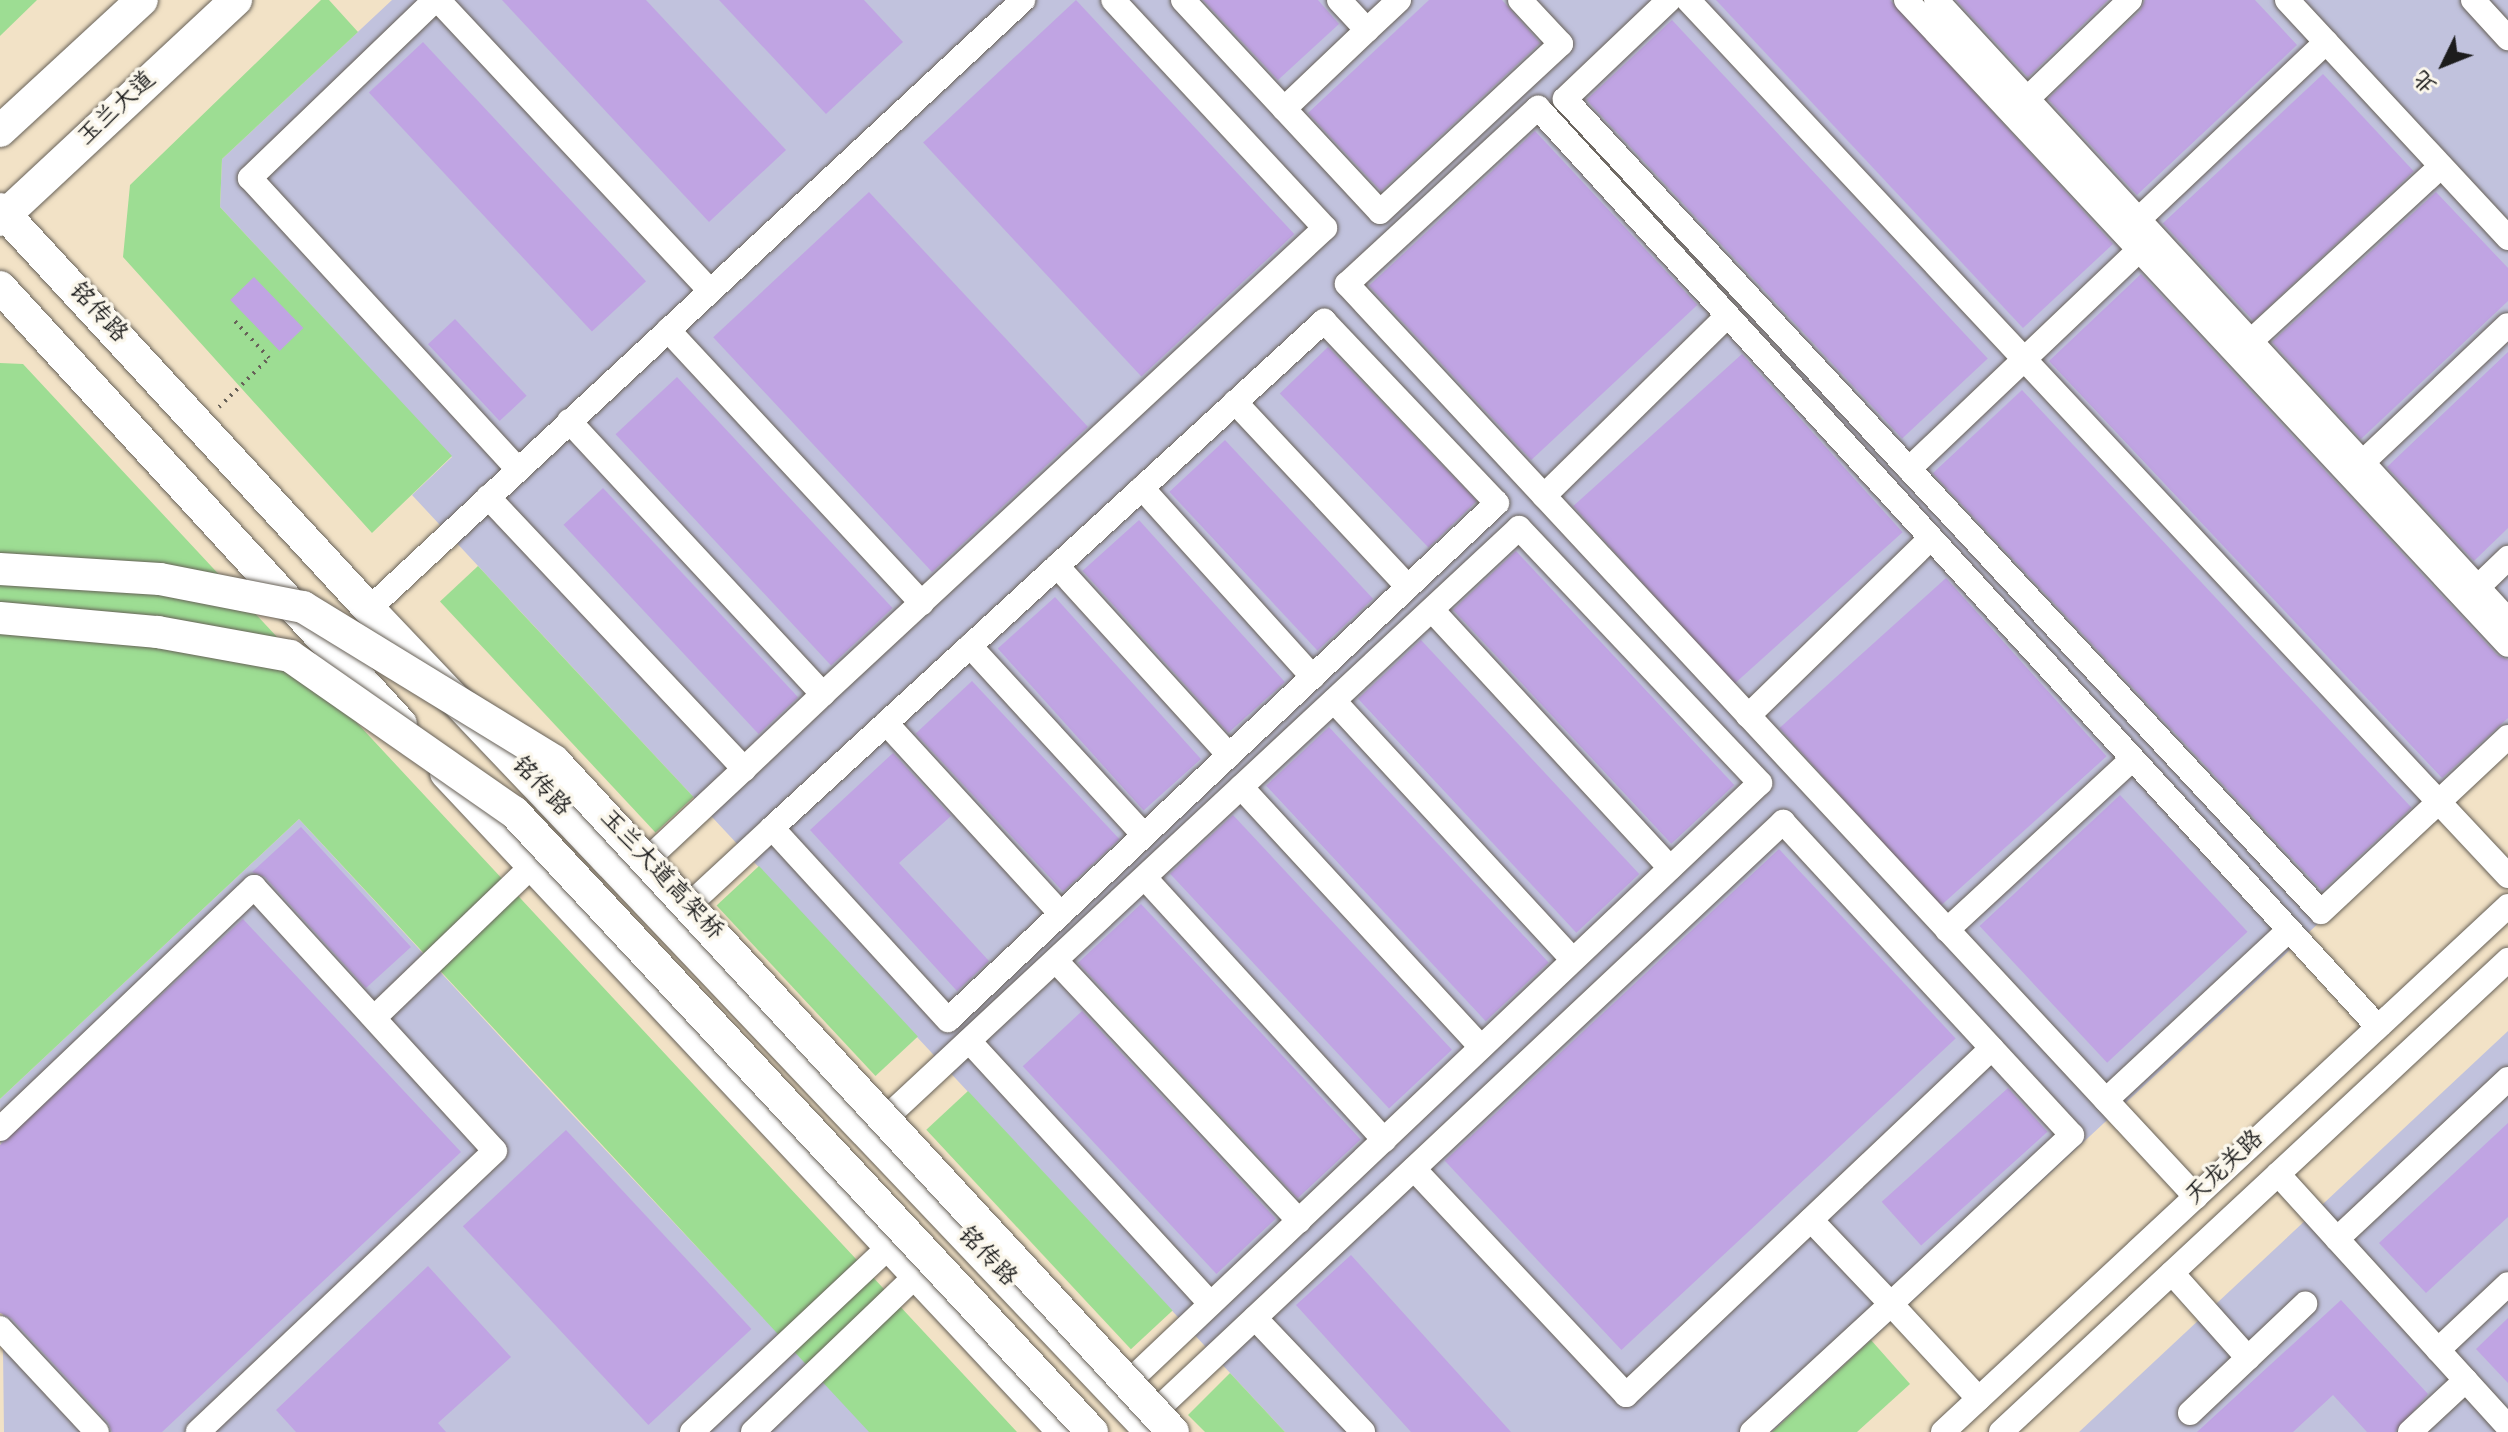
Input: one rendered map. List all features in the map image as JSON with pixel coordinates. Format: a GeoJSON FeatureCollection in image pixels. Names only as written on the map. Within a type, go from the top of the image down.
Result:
{"type":"FeatureCollection","features":[{"type":"Feature","properties":{"kind":"main road"},"geometry":{"type":"LineString","coordinates":[[0,131],[142,0]]}},
{"type":"Feature","properties":{"kind":"main road","name":"玉兰大道"},"geometry":{"type":"LineString","coordinates":[[2,215],[236,0]]}},
{"type":"Feature","properties":{"kind":"main road","name":"铭传路"},"geometry":{"type":"LineString","coordinates":[[2,215],[369,609],[1116,1395],[1156,1429]]}},
{"type":"Feature","properties":{"kind":"main road"},"geometry":{"type":"LineString","coordinates":[[0,287],[533,865],[1064,1432]]}},
{"type":"Feature","properties":{"kind":"main road","name":"玉兰大道高架桥"},"geometry":{"type":"LineString","coordinates":[[0,569],[160,579],[303,607],[554,761],[1156,1429]]}},
{"type":"Feature","properties":{"kind":"main road"},"geometry":{"type":"LineString","coordinates":[[0,618],[158,632],[290,656],[514,812],[1092,1432]]}},
{"type":"Feature","properties":{"kind":"street"},"geometry":{"type":"LineString","coordinates":[[518,469],[250,178],[436,0],[710,291]]}},
{"type":"Feature","properties":{"kind":"street"},"geometry":{"type":"LineString","coordinates":[[369,609],[1023,0]]}},
{"type":"Feature","properties":{"kind":"street"},"geometry":{"type":"LineString","coordinates":[[626,879],[1325,228],[1113,0]]}},
{"type":"Feature","properties":{"kind":"street"},"geometry":{"type":"LineString","coordinates":[[1183,0],[1380,212],[1561,44],[1520,0]]}},
{"type":"Feature","properties":{"kind":"street"},"geometry":{"type":"LineString","coordinates":[[1339,0],[1367,30]]}},
{"type":"Feature","properties":{"kind":"street"},"geometry":{"type":"LineString","coordinates":[[1284,109],[1399,0]]}},
{"type":"Feature","properties":{"kind":"street"},"geometry":{"type":"LineString","coordinates":[[1669,0],[1565,99],[2321,912],[2508,737]]}},
{"type":"Feature","properties":{"kind":"street"},"geometry":{"type":"LineString","coordinates":[[1688,0],[2508,876]]}},
{"type":"Feature","properties":{"kind":"street"},"geometry":{"type":"LineString","coordinates":[[1906,0],[2508,645]]}},
{"type":"Feature","properties":{"kind":"street"},"geometry":{"type":"LineString","coordinates":[[1936,0],[2508,620]]}},
{"type":"Feature","properties":{"kind":"street"},"geometry":{"type":"LineString","coordinates":[[2027,99],[2130,0]]}},
{"type":"Feature","properties":{"kind":"street"},"geometry":{"type":"LineString","coordinates":[[2287,0],[2508,238]]}},
{"type":"Feature","properties":{"kind":"street"},"geometry":{"type":"LineString","coordinates":[[2473,0],[2508,38]]}},
{"type":"Feature","properties":{"kind":"street"},"geometry":{"type":"LineString","coordinates":[[2138,220],[2326,42]]}},
{"type":"Feature","properties":{"kind":"street"},"geometry":{"type":"LineString","coordinates":[[2196,1197],[1347,284],[1538,108],[2378,1027]]}},
{"type":"Feature","properties":{"kind":"street"},"geometry":{"type":"LineString","coordinates":[[2251,341],[2441,166]]}},
{"type":"Feature","properties":{"kind":"street"},"geometry":{"type":"LineString","coordinates":[[1909,469],[2139,250]]}},
{"type":"Feature","properties":{"kind":"street"},"geometry":{"type":"LineString","coordinates":[[1544,496],[1727,316]]}},
{"type":"Feature","properties":{"kind":"street"},"geometry":{"type":"LineString","coordinates":[[669,924],[772,828],[886,723],[1324,321],[1497,503],[948,1020],[772,828]]}},
{"type":"Feature","properties":{"kind":"street"},"geometry":{"type":"LineString","coordinates":[[2363,462],[2508,325]]}},
{"type":"Feature","properties":{"kind":"street"},"geometry":{"type":"LineString","coordinates":[[668,330],[922,603]]}},
{"type":"Feature","properties":{"kind":"street"},"geometry":{"type":"LineString","coordinates":[[1235,402],[1408,587]]}},
{"type":"Feature","properties":{"kind":"street"},"geometry":{"type":"LineString","coordinates":[[569,421],[823,694]]}},
{"type":"Feature","properties":{"kind":"street"},"geometry":{"type":"LineString","coordinates":[[1142,488],[1313,677]]}},
{"type":"Feature","properties":{"kind":"street"},"geometry":{"type":"LineString","coordinates":[[488,497],[744,769]]}},
{"type":"Feature","properties":{"kind":"street"},"geometry":{"type":"LineString","coordinates":[[869,1135],[1519,528],[1760,783],[1116,1395]]}},
{"type":"Feature","properties":{"kind":"street"},"geometry":{"type":"LineString","coordinates":[[1748,716],[1931,538]]}},
{"type":"Feature","properties":{"kind":"street"},"geometry":{"type":"LineString","coordinates":[[2478,587],[2508,558]]}},
{"type":"Feature","properties":{"kind":"street"},"geometry":{"type":"LineString","coordinates":[[1057,566],[1229,755]]}},
{"type":"Feature","properties":{"kind":"street"},"geometry":{"type":"LineString","coordinates":[[1432,610],[1670,868]]}},
{"type":"Feature","properties":{"kind":"street"},"geometry":{"type":"LineString","coordinates":[[970,646],[1144,835]]}},
{"type":"Feature","properties":{"kind":"street"},"geometry":{"type":"LineString","coordinates":[[1334,701],[1573,960]]}},
{"type":"Feature","properties":{"kind":"street"},"geometry":{"type":"LineString","coordinates":[[886,723],[1061,914]]}},
{"type":"Feature","properties":{"kind":"street"},"geometry":{"type":"LineString","coordinates":[[1947,930],[2132,759]]}},
{"type":"Feature","properties":{"kind":"street"},"geometry":{"type":"LineString","coordinates":[[1241,787],[1481,1047]]}},
{"type":"Feature","properties":{"kind":"street"},"geometry":{"type":"LineString","coordinates":[[1156,1429],[1255,1318],[1783,822],[2072,1135],[1752,1432]]}},
{"type":"Feature","properties":{"kind":"street"},"geometry":{"type":"LineString","coordinates":[[375,1017],[533,865]]}},
{"type":"Feature","properties":{"kind":"street"},"geometry":{"type":"LineString","coordinates":[[1145,878],[1384,1140]]}},
{"type":"Feature","properties":{"kind":"street"},"geometry":{"type":"LineString","coordinates":[[0,1129],[254,887],[495,1151],[198,1432]]}},
{"type":"Feature","properties":{"kind":"street","name":"天龙关路"},"geometry":{"type":"LineString","coordinates":[[1943,1432],[2508,906]]}},
{"type":"Feature","properties":{"kind":"street"},"geometry":{"type":"LineString","coordinates":[[2106,1100],[2289,930]]}},
{"type":"Feature","properties":{"kind":"street","name":"天龙关路"},"geometry":{"type":"LineString","coordinates":[[2001,1432],[2508,960]]}},
{"type":"Feature","properties":{"kind":"street"},"geometry":{"type":"LineString","coordinates":[[1056,961],[1299,1221]]}},
{"type":"Feature","properties":{"kind":"street"},"geometry":{"type":"LineString","coordinates":[[969,1041],[1211,1304]]}},
{"type":"Feature","properties":{"kind":"street"},"geometry":{"type":"LineString","coordinates":[[1414,1169],[1626,1395],[1992,1048]]}},
{"type":"Feature","properties":{"kind":"street"},"geometry":{"type":"LineString","coordinates":[[2337,1239],[2508,1079]]}},
{"type":"Feature","properties":{"kind":"street"},"geometry":{"type":"LineString","coordinates":[[2278,1174],[2508,1427]]}},
{"type":"Feature","properties":{"kind":"street"},"geometry":{"type":"LineString","coordinates":[[1811,1220],[1979,1399]]}},
{"type":"Feature","properties":{"kind":"street"},"geometry":{"type":"LineString","coordinates":[[692,1432],[891,1245]]}},
{"type":"Feature","properties":{"kind":"street"},"geometry":{"type":"LineString","coordinates":[[2172,1273],[2248,1358]]}},
{"type":"Feature","properties":{"kind":"street"},"geometry":{"type":"LineString","coordinates":[[753,1432],[918,1274]]}},
{"type":"Feature","properties":{"kind":"street"},"geometry":{"type":"LineString","coordinates":[[2438,1350],[2508,1284]]}},
{"type":"Feature","properties":{"kind":"street"},"geometry":{"type":"LineString","coordinates":[[2190,1413],[2305,1304]]}},
{"type":"Feature","properties":{"kind":"street"},"geometry":{"type":"LineString","coordinates":[[1255,1318],[1363,1432]]}},
{"type":"Feature","properties":{"kind":"street"},"geometry":{"type":"LineString","coordinates":[[0,1328],[97,1432]]}},
{"type":"Feature","properties":{"kind":"street"},"geometry":{"type":"LineString","coordinates":[[2410,1432],[2466,1380]]}},
{"type":"Feature","properties":{"kind":"path"},"geometry":{"type":"LineString","coordinates":[[200,425],[269,358],[232,318]]}},
{"type":"Feature","properties":{"kind":"shaded area"},"geometry":{"type":"Polygon","coordinates":[[[392,0],[2508,0],[2508,747],[1772,1432],[1285,1432],[412,495],[452,457],[220,207],[222,159],[392,0]]]}},
{"type":"Feature","properties":{"kind":"shaded area"},"geometry":{"type":"Polygon","coordinates":[[[299,819],[871,1432],[4,1432],[0,1099],[299,819]]]}},
{"type":"Feature","properties":{"kind":"shaded area"},"geometry":{"type":"Polygon","coordinates":[[[2508,1031],[2508,1432],[2079,1432],[2508,1031]]]}},
{"type":"Feature","properties":{"kind":"green space"},"geometry":{"type":"Polygon","coordinates":[[[0,0],[37,0],[0,36],[0,0]]]}},
{"type":"Feature","properties":{"kind":"green space"},"geometry":{"type":"Polygon","coordinates":[[[321,0],[329,0],[358,32],[222,159],[220,207],[452,456],[372,533],[123,257],[130,185],[321,0]]]}},
{"type":"Feature","properties":{"kind":"green space"},"geometry":{"type":"Polygon","coordinates":[[[0,363],[23,364],[1017,1432],[869,1432],[299,819],[0,1099],[0,363]]]}},
{"type":"Feature","properties":{"kind":"green space"},"geometry":{"type":"Polygon","coordinates":[[[478,566],[694,797],[655,833],[440,601],[478,566]]]}},
{"type":"Feature","properties":{"kind":"green space"},"geometry":{"type":"Polygon","coordinates":[[[759,866],[918,1036],[875,1076],[717,906],[759,866]]]}},
{"type":"Feature","properties":{"kind":"green space"},"geometry":{"type":"Polygon","coordinates":[[[968,1091],[1173,1310],[1131,1349],[926,1130],[968,1091]]]}},
{"type":"Feature","properties":{"kind":"green space"},"geometry":{"type":"Polygon","coordinates":[[[1871,1340],[1910,1384],[1857,1432],[1772,1432],[1871,1340]]]}},
{"type":"Feature","properties":{"kind":"green space"},"geometry":{"type":"Polygon","coordinates":[[[1230,1373],[1285,1432],[1205,1432],[1188,1415],[1230,1373]]]}},
{"type":"Feature","properties":{"kind":"building"},"geometry":{"type":"Polygon","coordinates":[[[502,0],[646,0],[786,150],[709,222],[502,0]]]}},
{"type":"Feature","properties":{"kind":"building"},"geometry":{"type":"Polygon","coordinates":[[[719,0],[864,0],[903,42],[826,114],[719,0]]]}},
{"type":"Feature","properties":{"kind":"building"},"geometry":{"type":"Polygon","coordinates":[[[1076,0],[1294,234],[1141,377],[923,143],[1076,0]]]}},
{"type":"Feature","properties":{"kind":"building"},"geometry":{"type":"Polygon","coordinates":[[[1203,0],[1318,0],[1339,24],[1278,80],[1203,0]]]}},
{"type":"Feature","properties":{"kind":"building"},"geometry":{"type":"Polygon","coordinates":[[[1429,0],[1502,0],[1540,43],[1381,191],[1308,113],[1429,0]]]}},
{"type":"Feature","properties":{"kind":"building"},"geometry":{"type":"Polygon","coordinates":[[[1716,0],[1890,0],[2113,244],[2023,328],[1716,0]]]}},
{"type":"Feature","properties":{"kind":"building"},"geometry":{"type":"Polygon","coordinates":[[[1956,0],[2108,0],[2028,77],[1956,0]]]}},
{"type":"Feature","properties":{"kind":"building"},"geometry":{"type":"Polygon","coordinates":[[[2145,0],[2255,0],[2297,45],[2137,195],[2048,99],[2140,11],[2145,0]]]}},
{"type":"Feature","properties":{"kind":"building"},"geometry":{"type":"Polygon","coordinates":[[[1672,20],[1988,359],[1902,438],[1586,100],[1672,20]]]}},
{"type":"Feature","properties":{"kind":"building"},"geometry":{"type":"Polygon","coordinates":[[[423,42],[646,281],[592,332],[369,92],[423,42]]]}},
{"type":"Feature","properties":{"kind":"building"},"geometry":{"type":"Polygon","coordinates":[[[2323,74],[2414,171],[2254,321],[2163,223],[2323,74]]]}},
{"type":"Feature","properties":{"kind":"building"},"geometry":{"type":"Polygon","coordinates":[[[1535,131],[1697,305],[1531,460],[1369,286],[1535,131]]]}},
{"type":"Feature","properties":{"kind":"building"},"geometry":{"type":"Polygon","coordinates":[[[869,192],[1088,427],[932,572],[713,337],[869,192]]]}},
{"type":"Feature","properties":{"kind":"building"},"geometry":{"type":"Polygon","coordinates":[[[2436,192],[2508,268],[2508,301],[2361,439],[2272,342],[2436,192]]]}},
{"type":"Feature","properties":{"kind":"building"},"geometry":{"type":"Polygon","coordinates":[[[2141,274],[2497,655],[2508,660],[2508,718],[2442,778],[2049,361],[2141,274]]]}},
{"type":"Feature","properties":{"kind":"building"},"geometry":{"type":"Polygon","coordinates":[[[254,277],[303,328],[280,351],[230,300],[254,277]]]}},
{"type":"Feature","properties":{"kind":"building"},"geometry":{"type":"Polygon","coordinates":[[[455,319],[527,396],[500,421],[428,344],[455,319]]]}},
{"type":"Feature","properties":{"kind":"building"},"geometry":{"type":"Polygon","coordinates":[[[1328,347],[1477,501],[1428,547],[1280,394],[1328,347]]]}},
{"type":"Feature","properties":{"kind":"building"},"geometry":{"type":"Polygon","coordinates":[[[2508,352],[2508,528],[2474,561],[2387,467],[2508,352]]]}},
{"type":"Feature","properties":{"kind":"building"},"geometry":{"type":"Polygon","coordinates":[[[1742,354],[1903,532],[1734,684],[1573,506],[1742,354]]]}},
{"type":"Feature","properties":{"kind":"building"},"geometry":{"type":"Polygon","coordinates":[[[677,377],[893,608],[831,665],[616,434],[677,377]]]}},
{"type":"Feature","properties":{"kind":"building"},"geometry":{"type":"Polygon","coordinates":[[[2022,390],[2411,808],[2322,891],[1933,473],[2022,390]]]}},
{"type":"Feature","properties":{"kind":"building"},"geometry":{"type":"Polygon","coordinates":[[[1225,440],[1373,599],[1317,651],[1169,492],[1225,440]]]}},
{"type":"Feature","properties":{"kind":"building"},"geometry":{"type":"Polygon","coordinates":[[[603,488],[798,697],[759,734],[564,525],[603,488]]]}},
{"type":"Feature","properties":{"kind":"building"},"geometry":{"type":"Polygon","coordinates":[[[1139,520],[1285,682],[1228,733],[1083,571],[1139,520]]]}},
{"type":"Feature","properties":{"kind":"building"},"geometry":{"type":"Polygon","coordinates":[[[1516,551],[1734,785],[1671,844],[1453,610],[1516,551]]]}},
{"type":"Feature","properties":{"kind":"building"},"geometry":{"type":"Polygon","coordinates":[[[1946,578],[2107,756],[1940,906],[1780,728],[1946,578]]]}},
{"type":"Feature","properties":{"kind":"building"},"geometry":{"type":"Polygon","coordinates":[[[1055,597],[1201,759],[1144,811],[998,649],[1055,597]]]}},
{"type":"Feature","properties":{"kind":"building"},"geometry":{"type":"Polygon","coordinates":[[[1421,640],[1639,874],[1576,933],[1358,699],[1421,640]]]}},
{"type":"Feature","properties":{"kind":"building"},"geometry":{"type":"Polygon","coordinates":[[[972,681],[1119,839],[1063,891],[916,734],[972,681]]]}},
{"type":"Feature","properties":{"kind":"building"},"geometry":{"type":"Polygon","coordinates":[[[1329,727],[1549,962],[1486,1021],[1266,786],[1329,727]]]}},
{"type":"Feature","properties":{"kind":"building"},"geometry":{"type":"Polygon","coordinates":[[[893,753],[951,816],[899,863],[989,961],[957,991],[810,830],[893,753]]]}},
{"type":"Feature","properties":{"kind":"building"},"geometry":{"type":"Polygon","coordinates":[[[2120,795],[2248,932],[2107,1063],[1980,926],[2120,795]]]}},
{"type":"Feature","properties":{"kind":"building"},"geometry":{"type":"Polygon","coordinates":[[[1233,815],[1452,1050],[1389,1108],[1170,874],[1233,815]]]}},
{"type":"Feature","properties":{"kind":"building"},"geometry":{"type":"Polygon","coordinates":[[[301,827],[411,947],[366,988],[265,877],[252,872],[301,827]]]}},
{"type":"Feature","properties":{"kind":"building"},"geometry":{"type":"Polygon","coordinates":[[[1779,849],[1956,1038],[1621,1350],[1445,1161],[1779,849]]]}},
{"type":"Feature","properties":{"kind":"building"},"geometry":{"type":"Polygon","coordinates":[[[1141,904],[1361,1139],[1298,1198],[1078,963],[1141,904]]]}},
{"type":"Feature","properties":{"kind":"building"},"geometry":{"type":"Polygon","coordinates":[[[243,919],[461,1152],[162,1432],[112,1432],[108,1422],[11,1318],[0,1313],[0,1145],[243,919]]]}},
{"type":"Feature","properties":{"kind":"building"},"geometry":{"type":"Polygon","coordinates":[[[1082,1011],[1276,1219],[1216,1274],[1023,1066],[1082,1011]]]}},
{"type":"Feature","properties":{"kind":"building"},"geometry":{"type":"Polygon","coordinates":[[[2008,1088],[2047,1132],[1921,1246],[1882,1202],[2008,1088]]]}},
{"type":"Feature","properties":{"kind":"building"},"geometry":{"type":"Polygon","coordinates":[[[2508,1123],[2508,1217],[2426,1293],[2379,1243],[2508,1123]]]}},
{"type":"Feature","properties":{"kind":"building"},"geometry":{"type":"Polygon","coordinates":[[[566,1130],[752,1329],[648,1425],[463,1226],[566,1130]]]}},
{"type":"Feature","properties":{"kind":"building"},"geometry":{"type":"Polygon","coordinates":[[[1351,1255],[1511,1432],[1411,1432],[1296,1305],[1351,1255]]]}},
{"type":"Feature","properties":{"kind":"building"},"geometry":{"type":"Polygon","coordinates":[[[428,1266],[511,1357],[438,1423],[446,1432],[296,1432],[276,1410],[428,1266]]]}},
{"type":"Feature","properties":{"kind":"building"},"geometry":{"type":"Polygon","coordinates":[[[2341,1300],[2428,1394],[2395,1432],[2367,1432],[2333,1395],[2293,1432],[2197,1432],[2341,1300]]]}},
{"type":"Feature","properties":{"kind":"building"},"geometry":{"type":"Polygon","coordinates":[[[2508,1318],[2508,1383],[2476,1349],[2508,1318]]]}}]}
